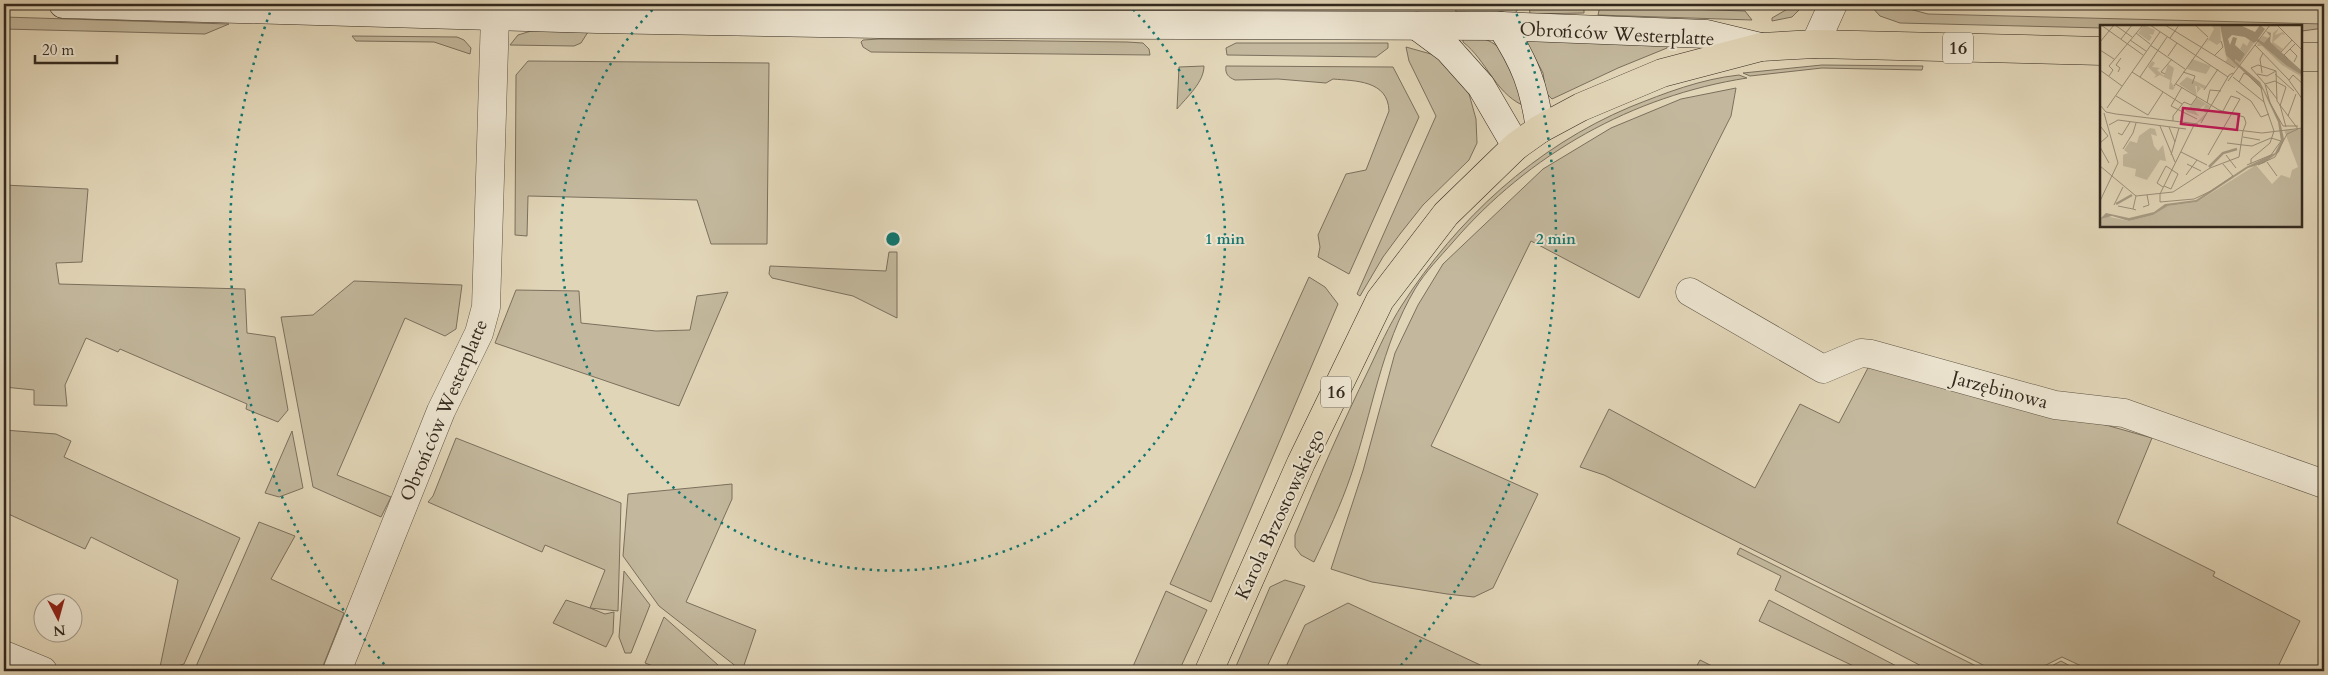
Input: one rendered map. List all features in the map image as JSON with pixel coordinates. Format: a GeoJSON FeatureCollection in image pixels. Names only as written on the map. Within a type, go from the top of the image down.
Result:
{"type":"FeatureCollection","features":[{"type":"Feature","properties":{"kind":"main road","name":"Obrońców Westerplatte"},"geometry":{"type":"LineString","coordinates":[[64,4],[497,10],[878,24],[1501,26],[1707,34],[1761,47]]}},
{"type":"Feature","properties":{"kind":"main road"},"geometry":{"type":"LineString","coordinates":[[1815,44],[1834,4]]}},
{"type":"Feature","properties":{"kind":"main road","name":"Obrońców Westerplatte"},"geometry":{"type":"LineString","coordinates":[[337,671],[441,411],[479,333],[486,307],[497,10]]}},
{"type":"Feature","properties":{"kind":"main road"},"geometry":{"type":"LineString","coordinates":[[1417,26],[1448,49],[1481,86],[1516,146]]}},
{"type":"Feature","properties":{"kind":"main road","name":"Obrońców Westerplatte"},"geometry":{"type":"LineString","coordinates":[[1501,26],[1525,67],[1535,95],[1540,130]]}},
{"type":"Feature","properties":{"kind":"main road","name":"16"},"geometry":{"type":"LineString","coordinates":[[1516,146],[1581,107],[1662,73],[1761,47],[1815,44],[2100,51]]}},
{"type":"Feature","properties":{"kind":"main road"},"geometry":{"type":"LineString","coordinates":[[2303,57],[2324,57]]}},
{"type":"Feature","properties":{"kind":"main road","name":"Karola Brzostowskiego"},"geometry":{"type":"LineString","coordinates":[[1209,671],[1298,472],[1380,300],[1446,214],[1516,146]]}},
{"type":"Feature","properties":{"kind":"main road","name":"Jarzębinowa"},"geometry":{"type":"LineString","coordinates":[[1690,292],[1823,369],[1861,353],[1871,354],[2055,405],[2124,413],[2324,484]]}},
{"type":"Feature","properties":{"kind":"main road"},"geometry":{"type":"LineString","coordinates":[[4,654],[43,671]]}},
{"type":"Feature","properties":{"kind":"shaded area"},"geometry":{"type":"Polygon","coordinates":[[[1455,4],[1518,4],[1517,11],[1513,14],[1456,12],[1455,4]]]}},
{"type":"Feature","properties":{"kind":"shaded area"},"geometry":{"type":"Polygon","coordinates":[[[1529,4],[1584,6],[1584,13],[1530,14],[1529,4]]]}},
{"type":"Feature","properties":{"kind":"shaded area"},"geometry":{"type":"Polygon","coordinates":[[[1796,4],[1805,4],[1792,17],[1772,21],[1772,18],[1796,4]]]}},
{"type":"Feature","properties":{"kind":"shaded area"},"geometry":{"type":"Polygon","coordinates":[[[1869,4],[1891,4],[1928,14],[2324,24],[2324,28],[2303,31],[2303,25],[2100,25],[2100,28],[1900,23],[1880,16],[1869,4]]]}},
{"type":"Feature","properties":{"kind":"shaded area"},"geometry":{"type":"Polygon","coordinates":[[[1600,6],[1745,11],[1752,20],[1598,15],[1600,6]]]}},
{"type":"Feature","properties":{"kind":"shaded area"},"geometry":{"type":"Polygon","coordinates":[[[4,17],[229,24],[205,34],[4,29],[4,17]]]}},
{"type":"Feature","properties":{"kind":"shaded area"},"geometry":{"type":"Polygon","coordinates":[[[531,31],[588,32],[581,43],[574,46],[510,45],[518,35],[531,31]]]}},
{"type":"Feature","properties":{"kind":"shaded area"},"geometry":{"type":"Polygon","coordinates":[[[352,36],[457,37],[464,40],[471,48],[470,54],[434,42],[356,41],[352,36]]]}},
{"type":"Feature","properties":{"kind":"shaded area"},"geometry":{"type":"Polygon","coordinates":[[[1463,38],[1487,40],[1503,52],[1516,77],[1522,105],[1504,92],[1463,42],[1463,38]]]}},
{"type":"Feature","properties":{"kind":"shaded area"},"geometry":{"type":"Polygon","coordinates":[[[1525,39],[1667,44],[1667,48],[1618,68],[1552,99],[1546,93],[1543,73],[1525,39]]]}},
{"type":"Feature","properties":{"kind":"shaded area"},"geometry":{"type":"Polygon","coordinates":[[[863,40],[1127,42],[1143,43],[1149,49],[1150,55],[871,52],[863,47],[861,42],[863,40]]]}},
{"type":"Feature","properties":{"kind":"shaded area"},"geometry":{"type":"Polygon","coordinates":[[[1236,43],[1388,43],[1388,48],[1376,57],[1227,55],[1226,48],[1236,43]]]}},
{"type":"Feature","properties":{"kind":"shaded area"},"geometry":{"type":"Polygon","coordinates":[[[1406,47],[1438,56],[1466,83],[1476,119],[1477,143],[1469,160],[1423,205],[1400,234],[1383,257],[1360,296],[1357,294],[1436,116],[1409,61],[1406,47]]]}},
{"type":"Feature","properties":{"kind":"shaded area"},"geometry":{"type":"Polygon","coordinates":[[[528,61],[769,63],[767,244],[711,244],[697,200],[528,196],[527,236],[515,235],[516,75],[528,61]]]}},
{"type":"Feature","properties":{"kind":"shaded area"},"geometry":{"type":"Polygon","coordinates":[[[1822,65],[1923,66],[1922,70],[1822,68],[1750,76],[1743,73],[1822,65]]]}},
{"type":"Feature","properties":{"kind":"shaded area"},"geometry":{"type":"Polygon","coordinates":[[[1204,66],[1198,83],[1177,109],[1179,67],[1204,66]]]}},
{"type":"Feature","properties":{"kind":"shaded area"},"geometry":{"type":"Polygon","coordinates":[[[1226,66],[1393,67],[1419,117],[1349,274],[1318,257],[1320,247],[1318,235],[1346,174],[1366,170],[1389,111],[1383,93],[1369,84],[1351,80],[1333,79],[1326,83],[1278,79],[1235,80],[1228,75],[1226,66]]]}},
{"type":"Feature","properties":{"kind":"shaded area"},"geometry":{"type":"Polygon","coordinates":[[[1739,75],[1747,78],[1704,87],[1663,99],[1623,115],[1585,134],[1549,156],[1515,182],[1483,210],[1453,242],[1423,277],[1403,311],[1385,357],[1358,452],[1334,519],[1314,562],[1301,555],[1295,547],[1295,535],[1340,431],[1388,329],[1402,305],[1447,243],[1501,189],[1562,143],[1595,123],[1630,107],[1697,83],[1739,75]]]}},
{"type":"Feature","properties":{"kind":"shaded area"},"geometry":{"type":"Polygon","coordinates":[[[1736,88],[1731,116],[1639,298],[1531,241],[1431,446],[1538,494],[1493,588],[1474,597],[1447,594],[1372,582],[1331,569],[1363,471],[1395,353],[1418,305],[1443,264],[1543,169],[1611,128],[1681,99],[1736,88]]]}},
{"type":"Feature","properties":{"kind":"shaded area"},"geometry":{"type":"Polygon","coordinates":[[[4,185],[88,189],[82,262],[56,263],[59,284],[245,289],[247,333],[275,337],[288,410],[278,422],[246,409],[247,404],[120,349],[118,352],[86,338],[65,385],[67,406],[34,405],[34,390],[4,387],[4,185]]]}},
{"type":"Feature","properties":{"kind":"shaded area"},"geometry":{"type":"Polygon","coordinates":[[[889,252],[897,252],[897,318],[853,296],[772,278],[769,274],[770,266],[886,271],[889,252]]]}},
{"type":"Feature","properties":{"kind":"shaded area"},"geometry":{"type":"Polygon","coordinates":[[[1309,277],[1325,287],[1338,304],[1211,602],[1170,584],[1309,277]]]}},
{"type":"Feature","properties":{"kind":"shaded area"},"geometry":{"type":"Polygon","coordinates":[[[354,281],[462,285],[456,329],[445,336],[405,318],[337,475],[391,497],[381,517],[313,487],[281,317],[313,315],[354,281]]]}},
{"type":"Feature","properties":{"kind":"shaded area"},"geometry":{"type":"Polygon","coordinates":[[[516,290],[579,291],[581,323],[656,331],[690,330],[697,296],[728,292],[679,406],[495,343],[516,290]]]}},
{"type":"Feature","properties":{"kind":"shaded area"},"geometry":{"type":"Polygon","coordinates":[[[1869,366],[1914,371],[2152,438],[2117,523],[2215,572],[2213,576],[2300,621],[2276,671],[2092,671],[2062,657],[2034,671],[1995,671],[1604,475],[1580,467],[1609,409],[1755,488],[1800,404],[1839,423],[1869,366]]]}},
{"type":"Feature","properties":{"kind":"shaded area"},"geometry":{"type":"Polygon","coordinates":[[[4,430],[56,434],[71,441],[64,457],[240,538],[184,664],[168,669],[160,667],[178,580],[91,537],[85,549],[4,512],[4,430]]]}},
{"type":"Feature","properties":{"kind":"shaded area"},"geometry":{"type":"Polygon","coordinates":[[[292,431],[303,488],[279,497],[265,493],[292,431]]]}},
{"type":"Feature","properties":{"kind":"shaded area"},"geometry":{"type":"Polygon","coordinates":[[[456,438],[621,503],[618,611],[590,608],[605,570],[545,545],[542,552],[428,502],[433,496],[456,438]]]}},
{"type":"Feature","properties":{"kind":"shaded area"},"geometry":{"type":"Polygon","coordinates":[[[732,484],[732,499],[686,602],[756,630],[742,671],[659,606],[623,556],[628,494],[732,484]]]}},
{"type":"Feature","properties":{"kind":"shaded area"},"geometry":{"type":"Polygon","coordinates":[[[259,522],[295,536],[271,579],[344,613],[321,671],[194,671],[259,522]]]}},
{"type":"Feature","properties":{"kind":"shaded area"},"geometry":{"type":"Polygon","coordinates":[[[1740,548],[1986,671],[1931,671],[1775,590],[1781,576],[1737,554],[1740,548]]]}},
{"type":"Feature","properties":{"kind":"shaded area"},"geometry":{"type":"Polygon","coordinates":[[[624,571],[650,605],[631,653],[625,653],[619,637],[624,571]]]}},
{"type":"Feature","properties":{"kind":"shaded area"},"geometry":{"type":"Polygon","coordinates":[[[1285,580],[1305,586],[1265,671],[1234,671],[1270,587],[1285,580]]]}},
{"type":"Feature","properties":{"kind":"shaded area"},"geometry":{"type":"Polygon","coordinates":[[[1166,591],[1207,610],[1179,671],[1131,671],[1166,591]]]}},
{"type":"Feature","properties":{"kind":"shaded area"},"geometry":{"type":"Polygon","coordinates":[[[566,600],[605,614],[614,612],[613,633],[606,647],[553,623],[566,600]]]}},
{"type":"Feature","properties":{"kind":"shaded area"},"geometry":{"type":"Polygon","coordinates":[[[1769,600],[1906,671],[1864,671],[1759,621],[1769,600]]]}},
{"type":"Feature","properties":{"kind":"shaded area"},"geometry":{"type":"Polygon","coordinates":[[[1348,603],[1493,671],[1284,671],[1305,625],[1348,603]]]}},
{"type":"Feature","properties":{"kind":"shaded area"},"geometry":{"type":"Polygon","coordinates":[[[664,617],[718,665],[720,671],[666,671],[645,663],[664,617]]]}},
{"type":"Feature","properties":{"kind":"shaded area"},"geometry":{"type":"Polygon","coordinates":[[[1700,660],[1722,671],[1694,671],[1700,660]]]}},
{"type":"Feature","properties":{"kind":"shaded area"},"geometry":{"type":"Polygon","coordinates":[[[2061,661],[2079,671],[2042,671],[2061,661]]]}}]}
